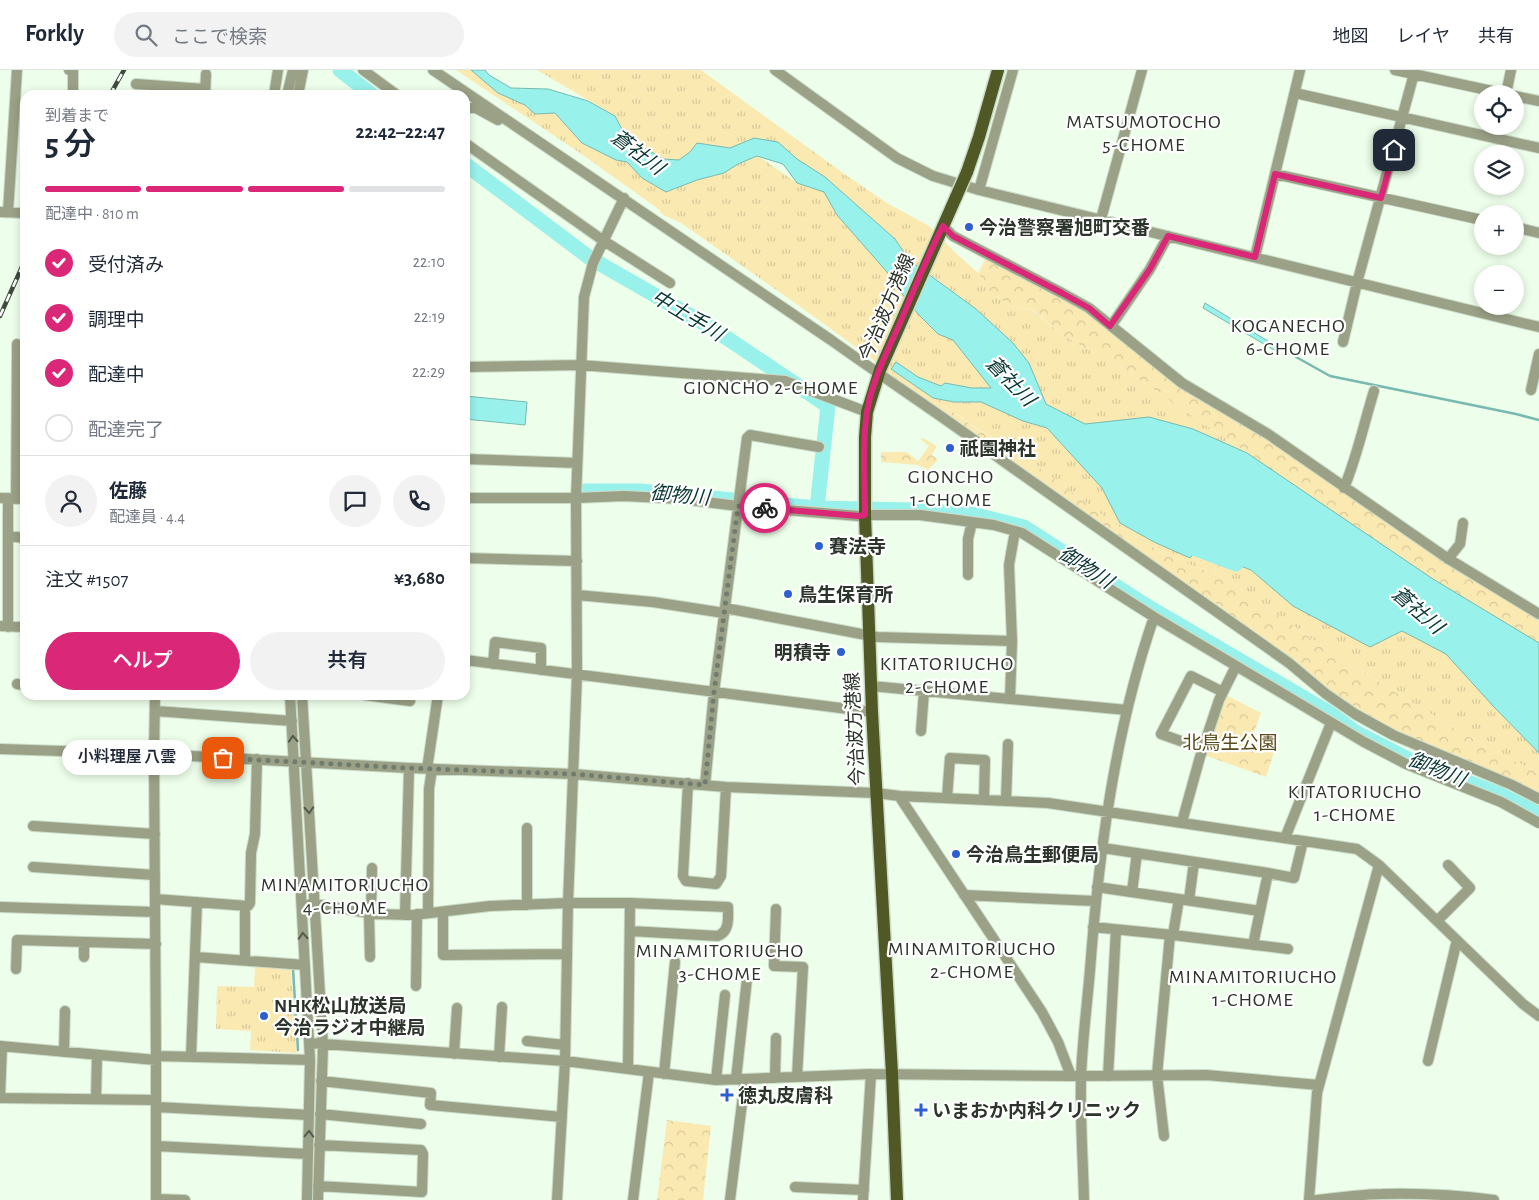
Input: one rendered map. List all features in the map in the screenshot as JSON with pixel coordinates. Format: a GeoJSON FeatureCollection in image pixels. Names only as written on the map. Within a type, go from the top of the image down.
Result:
{"type":"FeatureCollection","features":[{"type":"Feature","properties":{"kind":"main road","name":"今治波方港線"},"geometry":{"type":"LineString","coordinates":[[897,1200],[869,636],[864,462],[867,412],[879,372],[967,172],[998,70]]}},
{"type":"Feature","properties":{"kind":"street"},"geometry":{"type":"LineString","coordinates":[[17,70],[5,171],[4,212],[20,212]]}},
{"type":"Feature","properties":{"kind":"street"},"geometry":{"type":"LineString","coordinates":[[69,70],[73,70],[73,90]]}},
{"type":"Feature","properties":{"kind":"street"},"geometry":{"type":"LineString","coordinates":[[275,90],[278,70]]}},
{"type":"Feature","properties":{"kind":"street"},"geometry":{"type":"LineString","coordinates":[[289,90],[293,70]]}},
{"type":"Feature","properties":{"kind":"street"},"geometry":{"type":"LineString","coordinates":[[299,90],[303,70]]}},
{"type":"Feature","properties":{"kind":"street"},"geometry":{"type":"LineString","coordinates":[[363,70],[390,90]]}},
{"type":"Feature","properties":{"kind":"street"},"geometry":{"type":"LineString","coordinates":[[433,70],[463,90]]}},
{"type":"Feature","properties":{"kind":"street"},"geometry":{"type":"LineString","coordinates":[[775,70],[896,158],[934,176],[979,190],[1539,327]]}},
{"type":"Feature","properties":{"kind":"street"},"geometry":{"type":"LineString","coordinates":[[979,190],[1013,70]]}},
{"type":"Feature","properties":{"kind":"street"},"geometry":{"type":"LineString","coordinates":[[1101,219],[1142,70]]}},
{"type":"Feature","properties":{"kind":"street"},"geometry":{"type":"LineString","coordinates":[[1255,257],[1300,70]]}},
{"type":"Feature","properties":{"kind":"street"},"geometry":{"type":"LineString","coordinates":[[1395,70],[1414,72],[1474,86]]}},
{"type":"Feature","properties":{"kind":"street"},"geometry":{"type":"LineString","coordinates":[[1508,85],[1511,70]]}},
{"type":"Feature","properties":{"kind":"street"},"geometry":{"type":"LineString","coordinates":[[1343,342],[1414,72]]}},
{"type":"Feature","properties":{"kind":"street"},"geometry":{"type":"LineString","coordinates":[[205,90],[206,74]]}},
{"type":"Feature","properties":{"kind":"street"},"geometry":{"type":"LineString","coordinates":[[136,84],[188,90]]}},
{"type":"Feature","properties":{"kind":"street"},"geometry":{"type":"LineString","coordinates":[[1295,93],[1539,148]]}},
{"type":"Feature","properties":{"kind":"street"},"geometry":{"type":"LineString","coordinates":[[470,95],[959,427],[1019,472],[1289,663],[1326,694],[1355,714],[1393,735],[1512,785],[1539,799]]}},
{"type":"Feature","properties":{"kind":"street"},"geometry":{"type":"LineString","coordinates":[[1524,98],[1539,101]]}},
{"type":"Feature","properties":{"kind":"street"},"geometry":{"type":"LineString","coordinates":[[470,108],[476,108],[502,123],[514,124]]}},
{"type":"Feature","properties":{"kind":"street"},"geometry":{"type":"LineString","coordinates":[[470,147],[603,242],[670,283]]}},
{"type":"Feature","properties":{"kind":"street"},"geometry":{"type":"LineString","coordinates":[[1275,174],[1474,218]]}},
{"type":"Feature","properties":{"kind":"street"},"geometry":{"type":"LineString","coordinates":[[557,1200],[565,1061],[568,903],[577,674],[576,498],[584,297],[593,263],[624,198]]}},
{"type":"Feature","properties":{"kind":"street"},"geometry":{"type":"LineString","coordinates":[[1524,230],[1539,233]]}},
{"type":"Feature","properties":{"kind":"street"},"geometry":{"type":"LineString","coordinates":[[940,231],[953,236],[1089,308],[1182,383],[1268,434],[1448,559],[1539,614]]}},
{"type":"Feature","properties":{"kind":"street"},"geometry":{"type":"LineString","coordinates":[[1110,326],[1150,269],[1168,236]]}},
{"type":"Feature","properties":{"kind":"street"},"geometry":{"type":"LineString","coordinates":[[17,344],[20,396]]}},
{"type":"Feature","properties":{"kind":"street"},"geometry":{"type":"LineString","coordinates":[[1531,390],[1539,354]]}},
{"type":"Feature","properties":{"kind":"street"},"geometry":{"type":"LineString","coordinates":[[470,367],[580,365],[785,381],[867,412]]}},
{"type":"Feature","properties":{"kind":"street"},"geometry":{"type":"LineString","coordinates":[[1344,488],[1354,464],[1374,391]]}},
{"type":"Feature","properties":{"kind":"street"},"geometry":{"type":"LineString","coordinates":[[705,785],[714,692],[747,438],[750,435],[819,447]]}},
{"type":"Feature","properties":{"kind":"street"},"geometry":{"type":"LineString","coordinates":[[20,450],[5,543],[4,626],[20,627]]}},
{"type":"Feature","properties":{"kind":"street"},"geometry":{"type":"LineString","coordinates":[[470,459],[577,463]]}},
{"type":"Feature","properties":{"kind":"street"},"geometry":{"type":"LineString","coordinates":[[470,498],[624,496],[681,499],[738,506],[859,516],[920,515],[994,525],[1015,531],[1154,617],[1332,723],[1406,764],[1501,802],[1539,823]]}},
{"type":"Feature","properties":{"kind":"street"},"geometry":{"type":"LineString","coordinates":[[968,575],[968,539],[972,522]]}},
{"type":"Feature","properties":{"kind":"street"},"geometry":{"type":"LineString","coordinates":[[1448,559],[1460,544],[1463,523]]}},
{"type":"Feature","properties":{"kind":"street"},"geometry":{"type":"LineString","coordinates":[[1010,699],[1012,641],[1009,565],[1015,531]]}},
{"type":"Feature","properties":{"kind":"street"},"geometry":{"type":"LineString","coordinates":[[5,543],[20,539]]}},
{"type":"Feature","properties":{"kind":"street"},"geometry":{"type":"LineString","coordinates":[[470,558],[576,562]]}},
{"type":"Feature","properties":{"kind":"street"},"geometry":{"type":"LineString","coordinates":[[577,595],[725,610],[869,636],[1012,641]]}},
{"type":"Feature","properties":{"kind":"street"},"geometry":{"type":"LineString","coordinates":[[1084,1200],[1076,1076],[1097,887],[1108,811],[1127,710],[1140,658],[1154,617]]}},
{"type":"Feature","properties":{"kind":"street"},"geometry":{"type":"LineString","coordinates":[[493,664],[495,642],[541,648],[541,670]]}},
{"type":"Feature","properties":{"kind":"street"},"geometry":{"type":"LineString","coordinates":[[470,661],[872,712]]}},
{"type":"Feature","properties":{"kind":"street"},"geometry":{"type":"LineString","coordinates":[[1182,822],[1203,749],[1223,692],[1236,666]]}},
{"type":"Feature","properties":{"kind":"street"},"geometry":{"type":"LineString","coordinates":[[1203,749],[1161,734],[1191,676],[1223,692]]}},
{"type":"Feature","properties":{"kind":"street"},"geometry":{"type":"LineString","coordinates":[[871,686],[1127,710]]}},
{"type":"Feature","properties":{"kind":"street"},"geometry":{"type":"LineString","coordinates":[[921,731],[924,691]]}},
{"type":"Feature","properties":{"kind":"street"},"geometry":{"type":"LineString","coordinates":[[155,700],[156,1200],[185,1200]]}},
{"type":"Feature","properties":{"kind":"street"},"geometry":{"type":"LineString","coordinates":[[290,700],[310,1060],[314,1115],[319,1145],[318,1200]]}},
{"type":"Feature","properties":{"kind":"street"},"geometry":{"type":"LineString","coordinates":[[302,700],[322,1045],[321,1081],[308,1154],[307,1200]]}},
{"type":"Feature","properties":{"kind":"street"},"geometry":{"type":"LineString","coordinates":[[402,700],[410,701]]}},
{"type":"Feature","properties":{"kind":"street"},"geometry":{"type":"LineString","coordinates":[[416,986],[422,914],[429,769],[437,700]]}},
{"type":"Feature","properties":{"kind":"street"},"geometry":{"type":"LineString","coordinates":[[155,711],[292,722]]}},
{"type":"Feature","properties":{"kind":"street"},"geometry":{"type":"LineString","coordinates":[[1285,838],[1332,723]]}},
{"type":"Feature","properties":{"kind":"street"},"geometry":{"type":"LineString","coordinates":[[1006,801],[1008,744]]}},
{"type":"Feature","properties":{"kind":"street"},"geometry":{"type":"LineString","coordinates":[[0,749],[154,754],[429,769],[573,774],[705,785],[1048,802],[1356,849],[1379,865],[1523,1004],[1539,1016]]}},
{"type":"Feature","properties":{"kind":"street"},"geometry":{"type":"LineString","coordinates":[[947,798],[950,758],[985,760],[984,800]]}},
{"type":"Feature","properties":{"kind":"street"},"geometry":{"type":"LineString","coordinates":[[155,898],[248,906],[250,903],[252,854],[255,834],[257,759]]}},
{"type":"Feature","properties":{"kind":"street"},"geometry":{"type":"LineString","coordinates":[[405,915],[409,768]]}},
{"type":"Feature","properties":{"kind":"street"},"geometry":{"type":"LineString","coordinates":[[688,783],[683,876],[686,881],[716,884],[721,876],[726,786]]}},
{"type":"Feature","properties":{"kind":"street"},"geometry":{"type":"LineString","coordinates":[[899,796],[1042,1012],[1076,1076]]}},
{"type":"Feature","properties":{"kind":"street"},"geometry":{"type":"LineString","coordinates":[[33,826],[155,834]]}},
{"type":"Feature","properties":{"kind":"street"},"geometry":{"type":"LineString","coordinates":[[526,905],[527,828]]}},
{"type":"Feature","properties":{"kind":"street"},"geometry":{"type":"LineString","coordinates":[[1102,848],[1294,878],[1303,841]]}},
{"type":"Feature","properties":{"kind":"street"},"geometry":{"type":"LineString","coordinates":[[1132,892],[1137,853]]}},
{"type":"Feature","properties":{"kind":"street"},"geometry":{"type":"LineString","coordinates":[[1164,1136],[1157,1076],[1172,935],[1194,862]]}},
{"type":"Feature","properties":{"kind":"street"},"geometry":{"type":"LineString","coordinates":[[1309,1200],[1317,1093],[1379,865]]}},
{"type":"Feature","properties":{"kind":"street"},"geometry":{"type":"LineString","coordinates":[[1437,921],[1470,888],[1448,865]]}},
{"type":"Feature","properties":{"kind":"street"},"geometry":{"type":"LineString","coordinates":[[33,867],[155,875]]}},
{"type":"Feature","properties":{"kind":"street"},"geometry":{"type":"LineString","coordinates":[[370,957],[372,868]]}},
{"type":"Feature","properties":{"kind":"street"},"geometry":{"type":"LineString","coordinates":[[1253,945],[1268,873]]}},
{"type":"Feature","properties":{"kind":"street"},"geometry":{"type":"LineString","coordinates":[[1097,887],[1260,911]]}},
{"type":"Feature","properties":{"kind":"street"},"geometry":{"type":"LineString","coordinates":[[964,895],[1096,901]]}},
{"type":"Feature","properties":{"kind":"street"},"geometry":{"type":"LineString","coordinates":[[191,1057],[197,902]]}},
{"type":"Feature","properties":{"kind":"street"},"geometry":{"type":"LineString","coordinates":[[301,905],[315,904],[370,914],[405,915],[490,906],[568,903],[630,903],[728,907],[728,926],[723,934],[718,936],[630,931]]}},
{"type":"Feature","properties":{"kind":"street"},"geometry":{"type":"LineString","coordinates":[[628,1069],[630,903]]}},
{"type":"Feature","properties":{"kind":"street"},"geometry":{"type":"LineString","coordinates":[[245,961],[246,906]]}},
{"type":"Feature","properties":{"kind":"street"},"geometry":{"type":"LineString","coordinates":[[0,907],[155,912]]}},
{"type":"Feature","properties":{"kind":"street"},"geometry":{"type":"LineString","coordinates":[[776,909],[774,966],[803,967],[796,1077]]}},
{"type":"Feature","properties":{"kind":"street"},"geometry":{"type":"LineString","coordinates":[[443,912],[443,955],[567,954]]}},
{"type":"Feature","properties":{"kind":"street"},"geometry":{"type":"LineString","coordinates":[[1093,927],[1288,949]]}},
{"type":"Feature","properties":{"kind":"street"},"geometry":{"type":"LineString","coordinates":[[1108,1076],[1116,930]]}},
{"type":"Feature","properties":{"kind":"street"},"geometry":{"type":"LineString","coordinates":[[16,970],[17,940],[156,944]]}},
{"type":"Feature","properties":{"kind":"street"},"geometry":{"type":"LineString","coordinates":[[1428,1061],[1457,940]]}},
{"type":"Feature","properties":{"kind":"street"},"geometry":{"type":"LineString","coordinates":[[84,942],[84,957]]}},
{"type":"Feature","properties":{"kind":"street"},"geometry":{"type":"LineString","coordinates":[[196,957],[305,965]]}},
{"type":"Feature","properties":{"kind":"street"},"geometry":{"type":"LineString","coordinates":[[664,1074],[675,962]]}},
{"type":"Feature","properties":{"kind":"street"},"geometry":{"type":"LineString","coordinates":[[730,1200],[747,979]]}},
{"type":"Feature","properties":{"kind":"street"},"geometry":{"type":"LineString","coordinates":[[716,1080],[725,995]]}},
{"type":"Feature","properties":{"kind":"street"},"geometry":{"type":"LineString","coordinates":[[498,1057],[502,1007]]}},
{"type":"Feature","properties":{"kind":"street"},"geometry":{"type":"LineString","coordinates":[[454,1054],[457,1008]]}},
{"type":"Feature","properties":{"kind":"street"},"geometry":{"type":"LineString","coordinates":[[64,1052],[65,1011]]}},
{"type":"Feature","properties":{"kind":"street"},"geometry":{"type":"LineString","coordinates":[[774,1078],[776,1038]]}},
{"type":"Feature","properties":{"kind":"street"},"geometry":{"type":"LineString","coordinates":[[527,1041],[565,1045]]}},
{"type":"Feature","properties":{"kind":"street"},"geometry":{"type":"LineString","coordinates":[[309,1043],[565,1061],[716,1080],[871,1074],[1206,1075],[1319,1085]]}},
{"type":"Feature","properties":{"kind":"street"},"geometry":{"type":"LineString","coordinates":[[310,1060],[156,1058],[97,1055],[1,1046],[0,1097],[96,1099],[421,1124]]}},
{"type":"Feature","properties":{"kind":"street"},"geometry":{"type":"LineString","coordinates":[[96,1099],[97,1055]]}},
{"type":"Feature","properties":{"kind":"street"},"geometry":{"type":"LineString","coordinates":[[633,1200],[649,1072]]}},
{"type":"Feature","properties":{"kind":"street"},"geometry":{"type":"LineString","coordinates":[[794,1187],[864,1195],[871,1074]]}},
{"type":"Feature","properties":{"kind":"street"},"geometry":{"type":"LineString","coordinates":[[321,1081],[431,1093],[430,1105],[562,1117]]}},
{"type":"Feature","properties":{"kind":"street"},"geometry":{"type":"LineString","coordinates":[[318,1186],[422,1192],[423,1182],[423,1154],[421,1150],[319,1145]]}},
{"type":"Feature","properties":{"kind":"street"},"geometry":{"type":"LineString","coordinates":[[156,1146],[308,1154]]}},
{"type":"Feature","properties":{"kind":"street"},"geometry":{"type":"LineString","coordinates":[[1317,1200],[1389,1194],[1442,1195],[1494,1200]]}},
{"type":"Feature","properties":{"kind":"green space"},"geometry":{"type":"Polygon","coordinates":[[[456,70],[471,70],[498,93],[525,105],[535,114],[555,113],[582,143],[616,160],[627,162],[642,178],[697,180],[724,173],[738,164],[758,156],[797,183],[824,192],[837,215],[894,280],[899,290],[918,314],[938,334],[953,340],[991,388],[972,388],[945,383],[941,386],[918,377],[896,362],[888,375],[872,359],[802,308],[681,223],[663,215],[657,208],[577,151],[456,70]]]}},
{"type":"Feature","properties":{"kind":"green space"},"geometry":{"type":"Polygon","coordinates":[[[537,70],[701,70],[843,173],[887,203],[929,226],[978,273],[989,291],[1010,306],[1030,309],[1064,336],[1125,370],[1247,453],[1193,429],[1149,417],[1085,424],[1046,404],[1029,363],[1013,343],[976,309],[909,260],[895,239],[825,177],[797,159],[778,142],[754,138],[730,148],[690,152],[679,160],[664,159],[625,135],[615,116],[537,70]]]}},
{"type":"Feature","properties":{"kind":"green space"},"geometry":{"type":"Polygon","coordinates":[[[987,256],[1084,310],[1266,438],[1539,618],[1539,643],[1441,585],[1125,370],[1064,336],[1031,309],[1010,306],[989,291],[978,273],[987,256]]]}},
{"type":"Feature","properties":{"kind":"green space"},"geometry":{"type":"Polygon","coordinates":[[[891,369],[973,426],[1037,466],[1113,523],[1170,557],[1225,578],[1312,639],[1401,696],[1488,748],[1539,773],[1539,795],[1403,736],[1361,713],[888,375],[891,369]]]}},
{"type":"Feature","properties":{"kind":"green space"},"geometry":{"type":"Polygon","coordinates":[[[933,398],[954,402],[981,402],[1023,421],[1047,428],[1102,488],[1120,523],[1190,558],[1198,549],[1251,570],[1293,606],[1402,631],[1446,654],[1539,753],[1539,773],[1488,748],[1401,696],[1312,639],[1225,578],[1170,557],[1113,523],[1037,466],[933,398]]]}},
{"type":"Feature","properties":{"kind":"green space"},"geometry":{"type":"Polygon","coordinates":[[[923,438],[937,446],[932,455],[938,460],[928,470],[918,465],[881,462],[881,452],[907,452],[918,461],[929,446],[920,439],[923,438]]]}},
{"type":"Feature","properties":{"kind":"green space","name":"北鳥生公園"},"geometry":{"type":"Polygon","coordinates":[[[1226,695],[1261,713],[1251,741],[1274,752],[1266,777],[1204,755],[1226,695]]]}},
{"type":"Feature","properties":{"kind":"green space"},"geometry":{"type":"Polygon","coordinates":[[[255,965],[291,967],[297,1053],[250,1050],[251,1031],[216,1029],[217,986],[254,987],[255,965]]]}},
{"type":"Feature","properties":{"kind":"green space"},"geometry":{"type":"Polygon","coordinates":[[[667,1120],[711,1126],[703,1200],[657,1200],[667,1120]]]}},
{"type":"Feature","properties":{"kind":"water"},"geometry":{"type":"Polygon","coordinates":[[[471,70],[485,70],[489,75],[511,88],[548,89],[588,101],[615,116],[625,135],[664,159],[679,160],[690,152],[697,143],[730,148],[754,138],[778,142],[797,159],[825,177],[895,239],[909,260],[976,309],[1013,343],[1029,363],[1046,404],[1085,424],[1149,417],[1193,429],[1247,453],[1433,579],[1539,643],[1539,753],[1446,654],[1402,631],[1370,647],[1293,606],[1251,570],[1197,549],[1190,558],[1154,542],[1120,523],[1102,488],[1047,428],[1023,421],[981,402],[954,402],[933,398],[891,369],[896,362],[918,377],[941,386],[945,383],[972,388],[991,388],[953,340],[938,334],[918,314],[899,290],[894,280],[837,215],[824,192],[797,183],[783,164],[757,156],[738,164],[724,173],[697,180],[666,192],[642,178],[627,162],[616,160],[582,143],[555,113],[535,114],[525,105],[498,93],[471,70]]]}},
{"type":"Feature","properties":{"kind":"water"},"geometry":{"type":"Polygon","coordinates":[[[1205,303],[1281,349],[1279,353],[1203,308],[1205,303]]]}},
{"type":"Feature","properties":{"kind":"water"},"geometry":{"type":"Polygon","coordinates":[[[470,396],[527,402],[525,425],[470,420],[470,396]]]}},
{"type":"Feature","properties":{"kind":"waterway","name":"中土手川"},"geometry":{"type":"LineString","coordinates":[[340,70],[366,90]]}},
{"type":"Feature","properties":{"kind":"waterway","name":"中土手川"},"geometry":{"type":"LineString","coordinates":[[470,168],[590,258],[712,328],[828,406],[817,508]]}},
{"type":"Feature","properties":{"kind":"waterway"},"geometry":{"type":"LineString","coordinates":[[1280,348],[1330,376],[1539,420]]}},
{"type":"Feature","properties":{"kind":"waterway","name":"御物川"},"geometry":{"type":"LineString","coordinates":[[584,491],[640,491],[817,508],[912,510],[972,514],[1024,527],[1147,606],[1328,712],[1357,733],[1408,759],[1499,794],[1539,814]]}},
{"type":"Feature","properties":{"kind":"waterway","name":"蒼社川"},"geometry":{"type":"LineString","coordinates":[[1178,542],[1236,564]]}},
{"type":"Feature","properties":{"kind":"waterway"},"geometry":{"type":"LineString","coordinates":[[293,969],[298,1050]]}},
{"type":"Feature","properties":{"kind":"railway"},"geometry":{"type":"LineString","coordinates":[[113,90],[124,70]]}},
{"type":"Feature","properties":{"kind":"railway"},"geometry":{"type":"LineString","coordinates":[[0,316],[20,271]]}},
{"type":"Feature","properties":{"kind":"way so far"},"geometry":{"type":"LineString","coordinates":[[223,758],[573,774],[705,785],[714,692],[738,506],[765,508]]}},
{"type":"Feature","properties":{"kind":"place","name":"今治警察署旭町交番"},"geometry":{"type":"Point","coordinates":[969,227]}},
{"type":"Feature","properties":{"kind":"place","name":"祇園神社"},"geometry":{"type":"Point","coordinates":[950,448]}},
{"type":"Feature","properties":{"kind":"place","name":"賽法寺"},"geometry":{"type":"Point","coordinates":[819,546]}},
{"type":"Feature","properties":{"kind":"place","name":"鳥生保育所"},"geometry":{"type":"Point","coordinates":[788,594]}},
{"type":"Feature","properties":{"kind":"place","name":"明積寺"},"geometry":{"type":"Point","coordinates":[841,652]}},
{"type":"Feature","properties":{"kind":"place","name":"小料理屋 八雲"},"geometry":{"type":"Point","coordinates":[223,758]}},
{"type":"Feature","properties":{"kind":"place","name":"今治鳥生郵便局"},"geometry":{"type":"Point","coordinates":[956,854]}},
{"type":"Feature","properties":{"kind":"place","name":"NHK松山放送局 今治ラジオ中継局"},"geometry":{"type":"Point","coordinates":[264,1016]}},
{"type":"Feature","properties":{"kind":"place","name":"徳丸皮膚科"},"geometry":{"type":"Point","coordinates":[727,1095]}},
{"type":"Feature","properties":{"kind":"place","name":"いまおか内科クリニック"},"geometry":{"type":"Point","coordinates":[921,1110]}},
{"type":"Feature","properties":{"kind":"district","name":"MATSUMOTOCHO 5-CHOME"},"geometry":{"type":"Point","coordinates":[1144,132]}},
{"type":"Feature","properties":{"kind":"district","name":"KOGANECHO 6-CHOME"},"geometry":{"type":"Point","coordinates":[1288,336]}},
{"type":"Feature","properties":{"kind":"district","name":"GIONCHO 2-CHOME"},"geometry":{"type":"Point","coordinates":[771,387]}},
{"type":"Feature","properties":{"kind":"district","name":"GIONCHO 1-CHOME"},"geometry":{"type":"Point","coordinates":[951,488]}},
{"type":"Feature","properties":{"kind":"district","name":"KITATORIUCHO 2-CHOME"},"geometry":{"type":"Point","coordinates":[947,674]}},
{"type":"Feature","properties":{"kind":"district","name":"KITATORIUCHO 1-CHOME"},"geometry":{"type":"Point","coordinates":[1355,802]}},
{"type":"Feature","properties":{"kind":"district","name":"MINAMITORIUCHO 4-CHOME"},"geometry":{"type":"Point","coordinates":[345,896]}},
{"type":"Feature","properties":{"kind":"district","name":"MINAMITORIUCHO 2-CHOME"},"geometry":{"type":"Point","coordinates":[972,960]}},
{"type":"Feature","properties":{"kind":"district","name":"MINAMITORIUCHO 3-CHOME"},"geometry":{"type":"Point","coordinates":[720,962]}},
{"type":"Feature","properties":{"kind":"district","name":"MINAMITORIUCHO 1-CHOME"},"geometry":{"type":"Point","coordinates":[1253,988]}},
{"type":"Feature","properties":{"kind":"route"},"geometry":{"type":"LineString","coordinates":[[765,508],[865,515],[864,462],[867,412],[880,370],[943,226],[953,236],[1089,308],[1110,326],[1150,269],[1168,236],[1255,257],[1275,174],[1381,198],[1394,150]]}}]}
